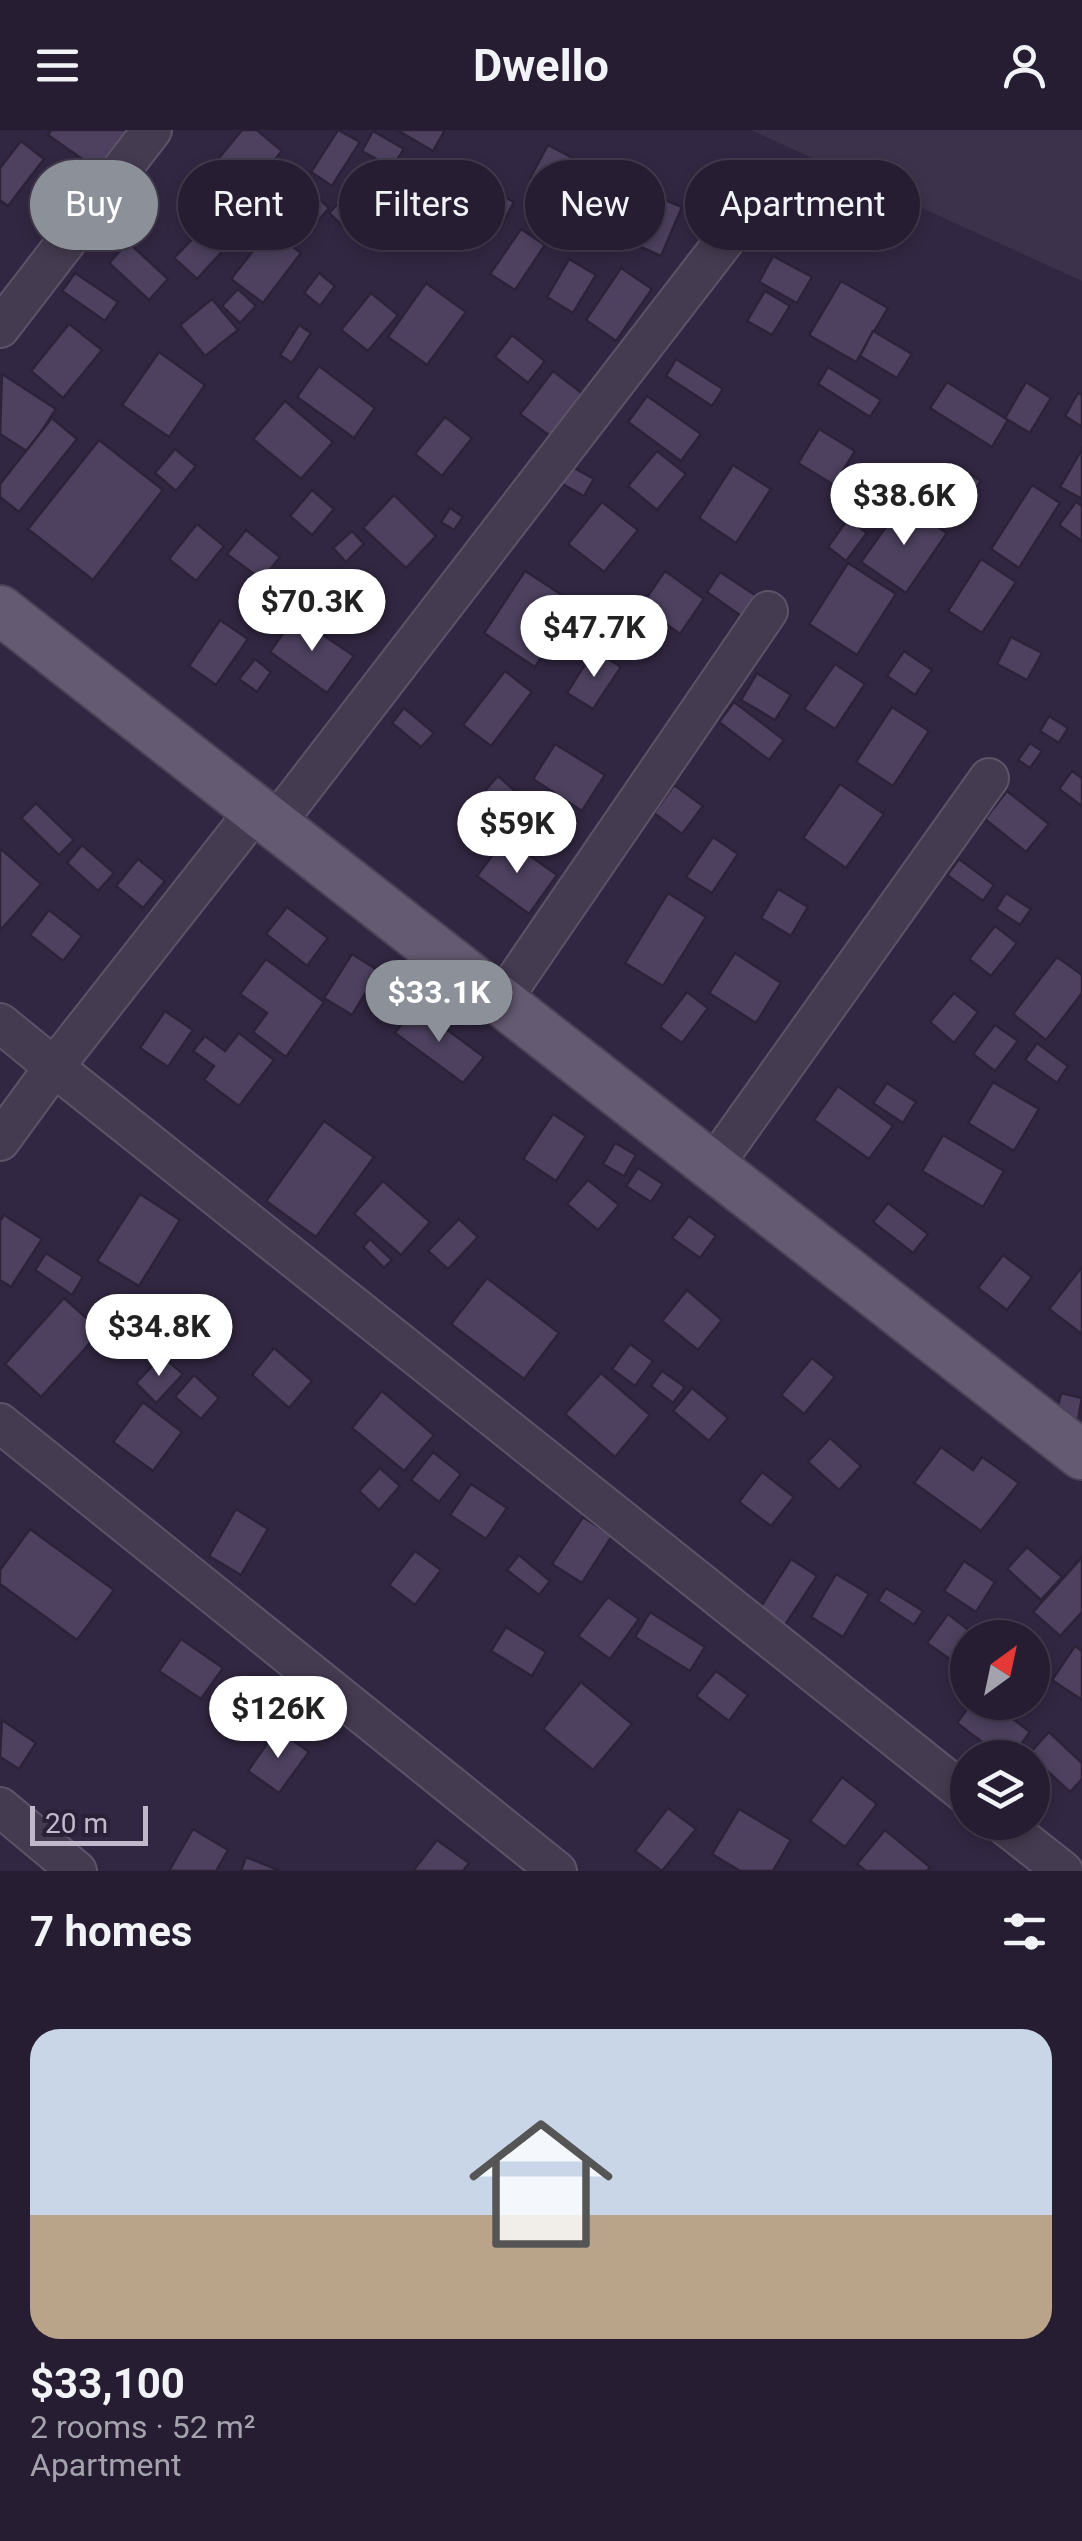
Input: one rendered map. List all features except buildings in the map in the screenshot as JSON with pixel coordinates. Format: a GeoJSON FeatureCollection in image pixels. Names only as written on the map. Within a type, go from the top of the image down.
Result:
{"type":"FeatureCollection","features":[{"type":"Feature","properties":{"kind":"main road"},"geometry":{"type":"LineString","coordinates":[[0,610],[1082,1455]]}},
{"type":"Feature","properties":{"kind":"street"},"geometry":{"type":"LineString","coordinates":[[0,328],[152,130]]}},
{"type":"Feature","properties":{"kind":"street"},"geometry":{"type":"LineString","coordinates":[[0,1142],[54,1067],[266,817],[717,250]]}},
{"type":"Feature","properties":{"kind":"street"},"geometry":{"type":"LineString","coordinates":[[501,1001],[768,612]]}},
{"type":"Feature","properties":{"kind":"street"},"geometry":{"type":"LineString","coordinates":[[713,1166],[989,778]]}},
{"type":"Feature","properties":{"kind":"street"},"geometry":{"type":"LineString","coordinates":[[0,1023],[950,1782]]}},
{"type":"Feature","properties":{"kind":"street"},"geometry":{"type":"LineString","coordinates":[[0,1424],[557,1871]]}},
{"type":"Feature","properties":{"kind":"street"},"geometry":{"type":"LineString","coordinates":[[0,1806],[78,1871]]}},
{"type":"Feature","properties":{"kind":"street"},"geometry":{"type":"LineString","coordinates":[[1024,1840],[1063,1871]]}},
{"type":"Feature","properties":{"kind":"shaded area"},"geometry":{"type":"Polygon","coordinates":[[[751,130],[1082,130],[1082,281],[920,207],[920,160],[817,160],[751,130]]]}}]}
